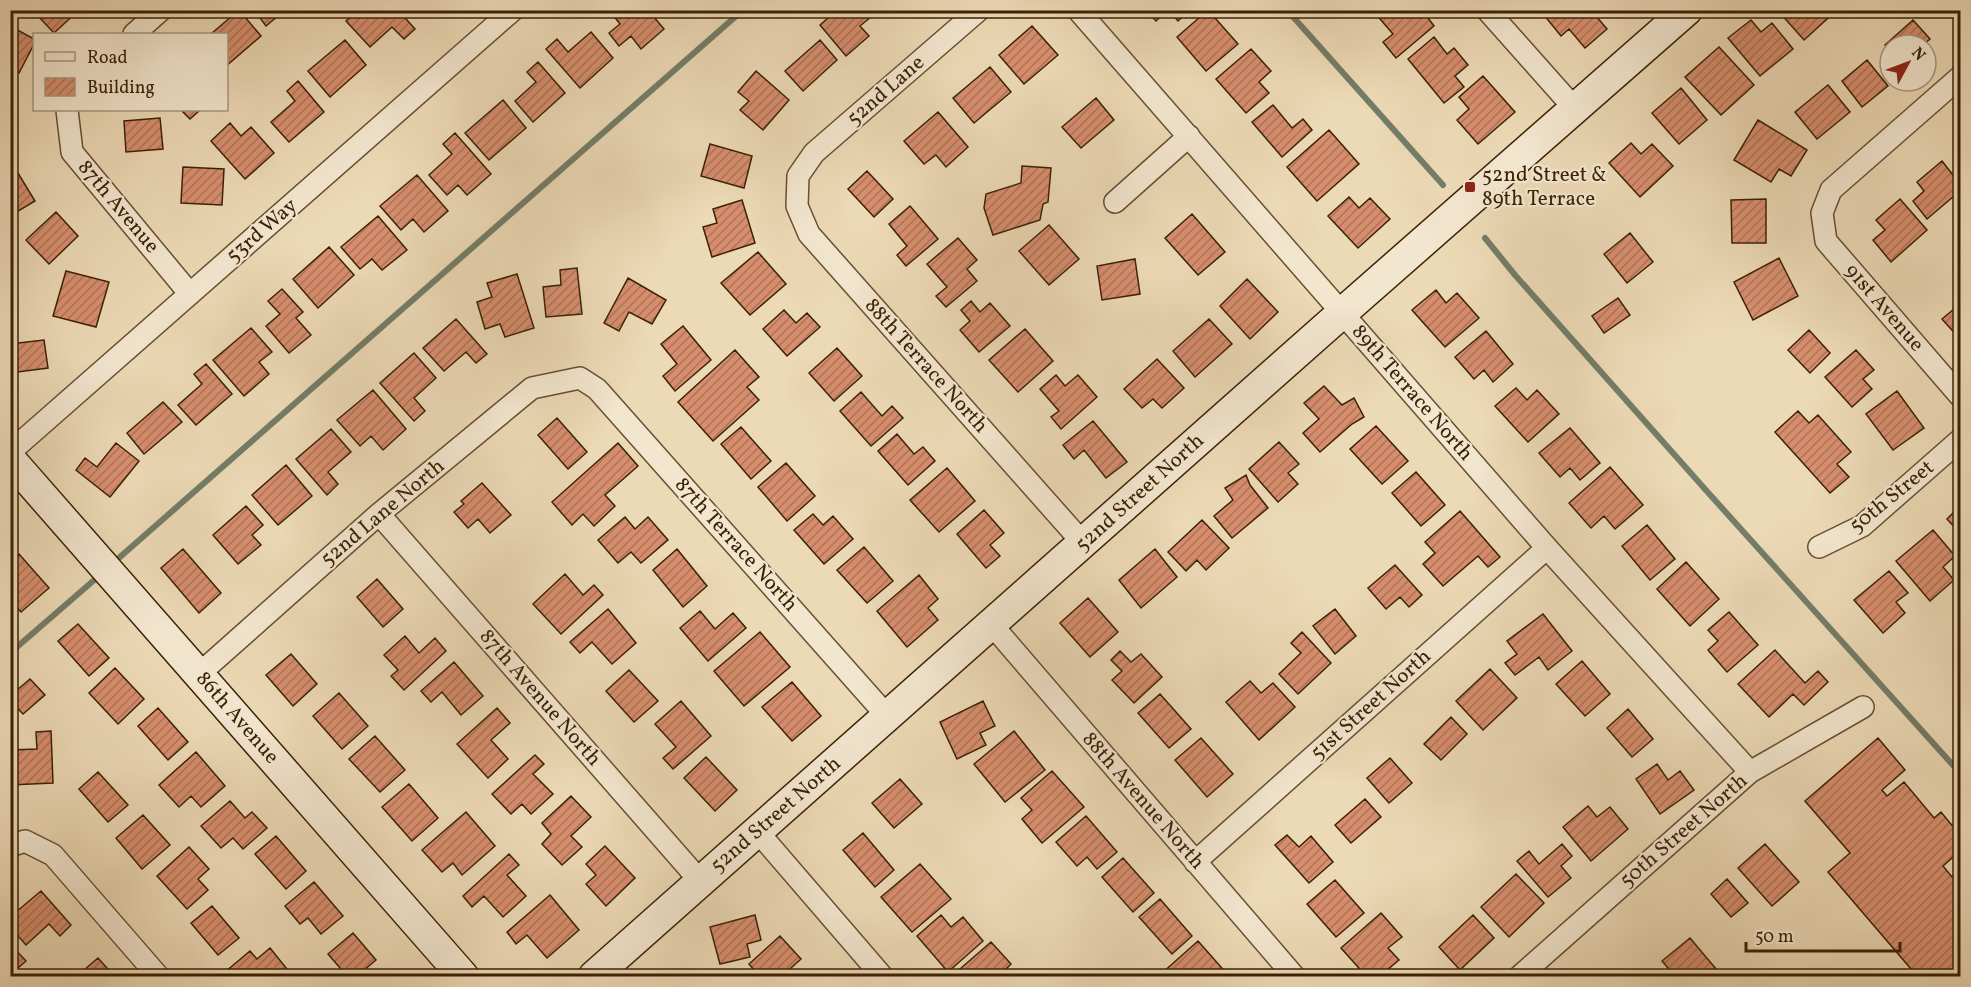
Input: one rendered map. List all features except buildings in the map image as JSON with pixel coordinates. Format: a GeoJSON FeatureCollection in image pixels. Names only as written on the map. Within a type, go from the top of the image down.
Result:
{"type":"FeatureCollection","features":[{"type":"Feature","properties":{"kind":"street"},"geometry":{"type":"LineString","coordinates":[[135,33],[161,10]]}},
{"type":"Feature","properties":{"kind":"street","name":"53rd Way"},"geometry":{"type":"LineString","coordinates":[[10,452],[513,10]]}},
{"type":"Feature","properties":{"kind":"street","name":"52nd Lane"},"geometry":{"type":"LineString","coordinates":[[798,176],[814,153],[979,10]]}},
{"type":"Feature","properties":{"kind":"street","name":"89th Terrace North"},"geometry":{"type":"LineString","coordinates":[[1078,10],[1547,548],[1749,772]]}},
{"type":"Feature","properties":{"kind":"street"},"geometry":{"type":"LineString","coordinates":[[1488,10],[1575,110]]}},
{"type":"Feature","properties":{"kind":"street","name":"52nd Street North"},"geometry":{"type":"LineString","coordinates":[[594,976],[1687,10]]}},
{"type":"Feature","properties":{"kind":"street","name":"91st Avenue"},"geometry":{"type":"LineString","coordinates":[[1960,76],[1831,190],[1822,213],[1826,241],[1960,396]]}},
{"type":"Feature","properties":{"kind":"street","name":"87th Avenue"},"geometry":{"type":"LineString","coordinates":[[67,111],[72,152],[190,294]]}},
{"type":"Feature","properties":{"kind":"street"},"geometry":{"type":"LineString","coordinates":[[1115,202],[1189,136]]}},
{"type":"Feature","properties":{"kind":"street","name":"88th Terrace North"},"geometry":{"type":"LineString","coordinates":[[798,176],[797,206],[809,234],[1083,543]]}},
{"type":"Feature","properties":{"kind":"street","name":"52nd Lane North"},"geometry":{"type":"LineString","coordinates":[[199,674],[379,514],[532,388],[580,378]]}},
{"type":"Feature","properties":{"kind":"street","name":"87th Terrace North"},"geometry":{"type":"LineString","coordinates":[[580,378],[597,388],[888,717]]}},
{"type":"Feature","properties":{"kind":"street","name":"50th Street"},"geometry":{"type":"LineString","coordinates":[[1819,547],[1862,526],[1960,441]]}},
{"type":"Feature","properties":{"kind":"street","name":"86th Avenue"},"geometry":{"type":"LineString","coordinates":[[10,459],[463,976]]}},
{"type":"Feature","properties":{"kind":"street","name":"87th Avenue North"},"geometry":{"type":"LineString","coordinates":[[379,514],[701,882]]}},
{"type":"Feature","properties":{"kind":"street","name":"51st Street North"},"geometry":{"type":"LineString","coordinates":[[1194,862],[1547,548]]}},
{"type":"Feature","properties":{"kind":"street","name":"88th Avenue North"},"geometry":{"type":"LineString","coordinates":[[992,625],[1294,976]]}},
{"type":"Feature","properties":{"kind":"street","name":"50th Street North"},"geometry":{"type":"LineString","coordinates":[[1520,976],[1749,772],[1863,707]]}},
{"type":"Feature","properties":{"kind":"street"},"geometry":{"type":"LineString","coordinates":[[758,832],[882,976]]}},
{"type":"Feature","properties":{"kind":"street"},"geometry":{"type":"LineString","coordinates":[[18,844],[53,855],[158,976]]}},
{"type":"Feature","properties":{"kind":"waterway"},"geometry":{"type":"LineString","coordinates":[[112,564],[743,10]]}},
{"type":"Feature","properties":{"kind":"waterway"},"geometry":{"type":"LineString","coordinates":[[1287,10],[1443,185]]}},
{"type":"Feature","properties":{"kind":"waterway"},"geometry":{"type":"LineString","coordinates":[[1485,238],[1515,275],[1704,488],[1960,773]]}},
{"type":"Feature","properties":{"kind":"waterway"},"geometry":{"type":"LineString","coordinates":[[10,653],[100,575]]}},
{"type":"Feature","properties":{"kind":"place","name":"52nd Street & 89th Terrace"},"geometry":{"type":"Point","coordinates":[1470,187]}}]}
